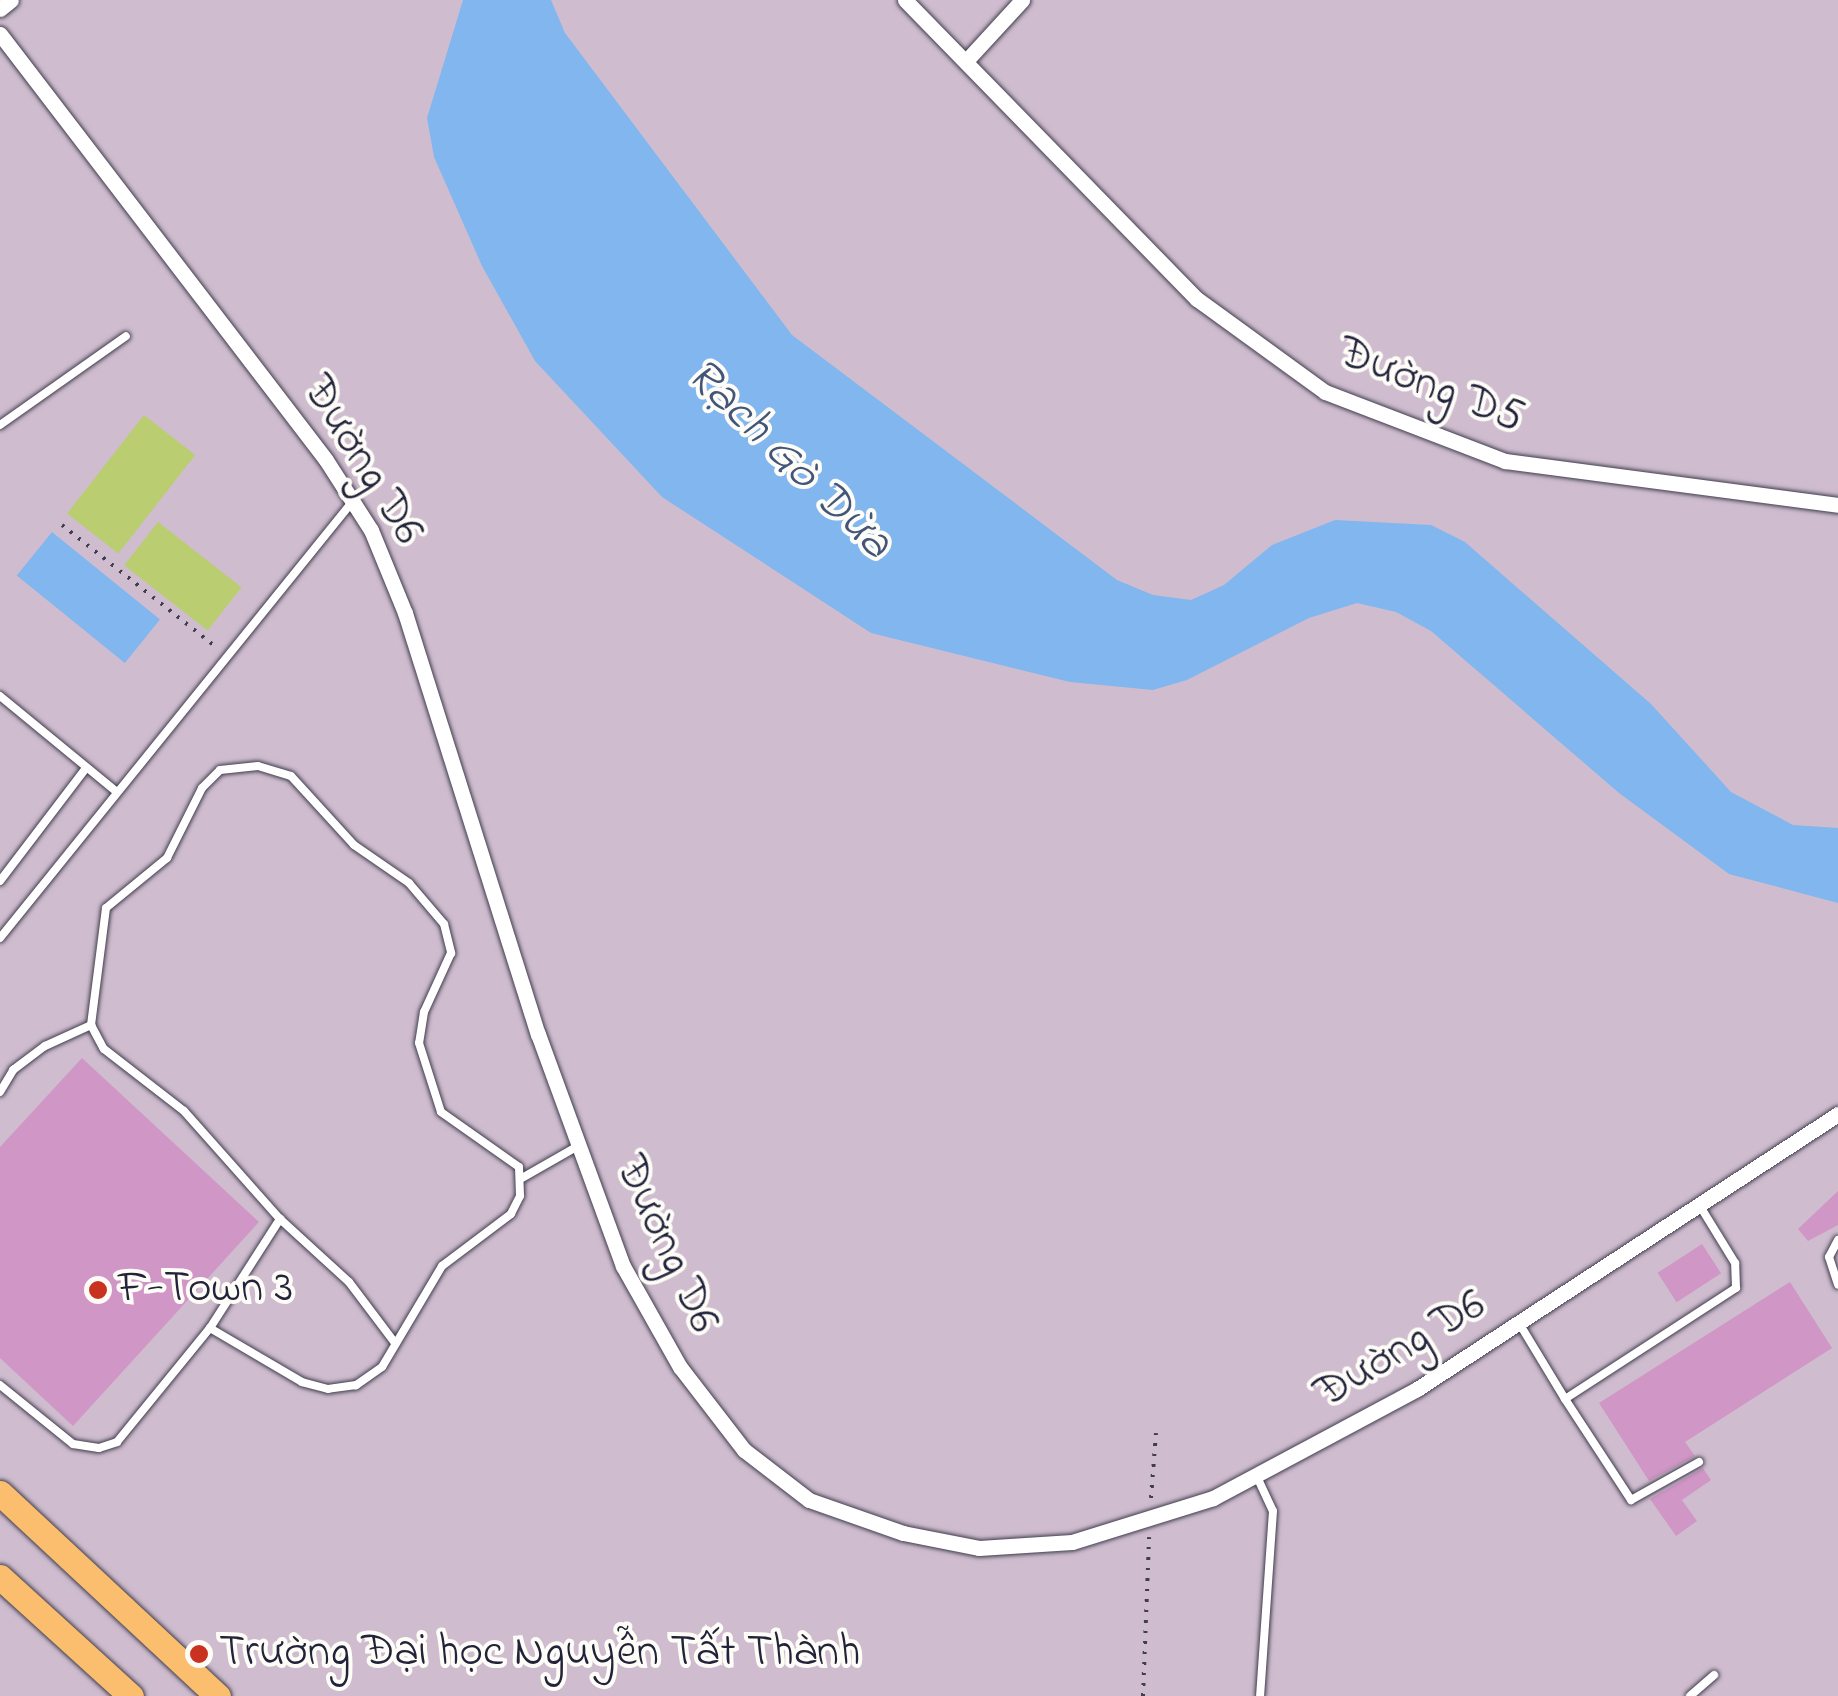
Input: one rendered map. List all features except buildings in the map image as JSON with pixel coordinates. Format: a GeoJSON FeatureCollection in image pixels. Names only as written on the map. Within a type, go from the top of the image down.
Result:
{"type":"FeatureCollection","features":[{"type":"Feature","properties":{"kind":"main road"},"geometry":{"type":"LineString","coordinates":[[0,1473],[120,1585],[131,1620]]}},
{"type":"Feature","properties":{"kind":"main road"},"geometry":{"type":"LineString","coordinates":[[0,1494],[131,1620],[188,1686],[218,1696]]}},
{"type":"Feature","properties":{"kind":"main road"},"geometry":{"type":"LineString","coordinates":[[0,1577],[131,1696]]}},
{"type":"Feature","properties":{"kind":"main road"},"geometry":{"type":"LineString","coordinates":[[0,1598],[73,1664],[96,1664]]}},
{"type":"Feature","properties":{"kind":"street"},"geometry":{"type":"LineString","coordinates":[[0,8],[11,0]]}},
{"type":"Feature","properties":{"kind":"street","name":"Đường D5"},"geometry":{"type":"LineString","coordinates":[[905,0],[1196,299],[1344,403],[1505,461],[1838,505]]}},
{"type":"Feature","properties":{"kind":"street"},"geometry":{"type":"LineString","coordinates":[[966,61],[1022,0]]}},
{"type":"Feature","properties":{"kind":"street","name":"Đường D6"},"geometry":{"type":"LineString","coordinates":[[0,34],[353,501],[405,612],[578,1146],[622,1266],[680,1367],[744,1450],[809,1500],[903,1533],[979,1548],[1072,1542],[1150,1521],[1258,1478],[1520,1322],[1838,1114]]}},
{"type":"Feature","properties":{"kind":"lane"},"geometry":{"type":"LineString","coordinates":[[0,425],[126,336]]}},
{"type":"Feature","properties":{"kind":"lane"},"geometry":{"type":"LineString","coordinates":[[0,938],[353,501]]}},
{"type":"Feature","properties":{"kind":"lane"},"geometry":{"type":"LineString","coordinates":[[0,696],[116,792]]}},
{"type":"Feature","properties":{"kind":"lane"},"geometry":{"type":"LineString","coordinates":[[0,881],[86,768]]}},
{"type":"Feature","properties":{"kind":"lane"},"geometry":{"type":"LineString","coordinates":[[395,1343],[349,1282],[280,1219],[184,1111],[104,1049],[91,1025],[100,931],[111,899],[167,858],[202,788],[220,770],[278,769],[305,786],[354,846],[409,882],[444,924],[451,954],[419,1028],[429,1081],[441,1112],[513,1160],[522,1178]]}},
{"type":"Feature","properties":{"kind":"lane"},"geometry":{"type":"LineString","coordinates":[[0,1092],[13,1070],[45,1046],[91,1025]]}},
{"type":"Feature","properties":{"kind":"lane"},"geometry":{"type":"LineString","coordinates":[[210,1328],[302,1382],[328,1390],[374,1375],[442,1266],[504,1225],[522,1178],[578,1146]]}},
{"type":"Feature","properties":{"kind":"lane"},"geometry":{"type":"LineString","coordinates":[[1566,1398],[1736,1288],[1735,1263],[1700,1206]]}},
{"type":"Feature","properties":{"kind":"lane"},"geometry":{"type":"LineString","coordinates":[[0,1385],[73,1444],[109,1447],[142,1419],[171,1370],[210,1328],[280,1219]]}},
{"type":"Feature","properties":{"kind":"lane"},"geometry":{"type":"LineString","coordinates":[[1838,1240],[1829,1257],[1838,1286]]}},
{"type":"Feature","properties":{"kind":"lane"},"geometry":{"type":"LineString","coordinates":[[1520,1322],[1631,1500],[1698,1462]]}},
{"type":"Feature","properties":{"kind":"lane"},"geometry":{"type":"LineString","coordinates":[[1258,1478],[1273,1511],[1260,1696]]}},
{"type":"Feature","properties":{"kind":"lane"},"geometry":{"type":"LineString","coordinates":[[1690,1696],[1714,1675]]}},
{"type":"Feature","properties":{"kind":"path"},"geometry":{"type":"LineString","coordinates":[[62,525],[228,656]]}},
{"type":"Feature","properties":{"kind":"path"},"geometry":{"type":"LineString","coordinates":[[1144,1696],[1156,1433]]}},
{"type":"Feature","properties":{"kind":"shaded area"},"geometry":{"type":"Polygon","coordinates":[[[0,0],[1838,0],[1838,1696],[0,1696],[0,0]]]}},
{"type":"Feature","properties":{"kind":"green space"},"geometry":{"type":"Polygon","coordinates":[[[144,415],[195,455],[118,554],[67,514],[144,415]]]}},
{"type":"Feature","properties":{"kind":"green space"},"geometry":{"type":"Polygon","coordinates":[[[158,522],[242,587],[208,631],[124,565],[158,522]]]}},
{"type":"Feature","properties":{"kind":"water","name":"Rạch Gò Dừa"},"geometry":{"type":"Polygon","coordinates":[[[463,0],[551,0],[565,33],[792,335],[1117,580],[1153,595],[1191,600],[1224,585],[1272,545],[1335,520],[1431,525],[1465,542],[1651,704],[1731,792],[1793,825],[1838,828],[1838,903],[1729,874],[1619,793],[1431,631],[1396,612],[1357,603],[1309,618],[1187,680],[1153,690],[1070,682],[871,633],[662,497],[535,361],[482,266],[434,157],[427,118],[463,0]]]}},
{"type":"Feature","properties":{"kind":"water"},"geometry":{"type":"Polygon","coordinates":[[[52,532],[160,619],[125,663],[17,576],[52,532]]]}},
{"type":"Feature","properties":{"kind":"place","name":"F-Town 3"},"geometry":{"type":"Point","coordinates":[98,1290]}},
{"type":"Feature","properties":{"kind":"place","name":"Trường Đại học Nguyễn Tất Thành"},"geometry":{"type":"Point","coordinates":[199,1654]}}]}
